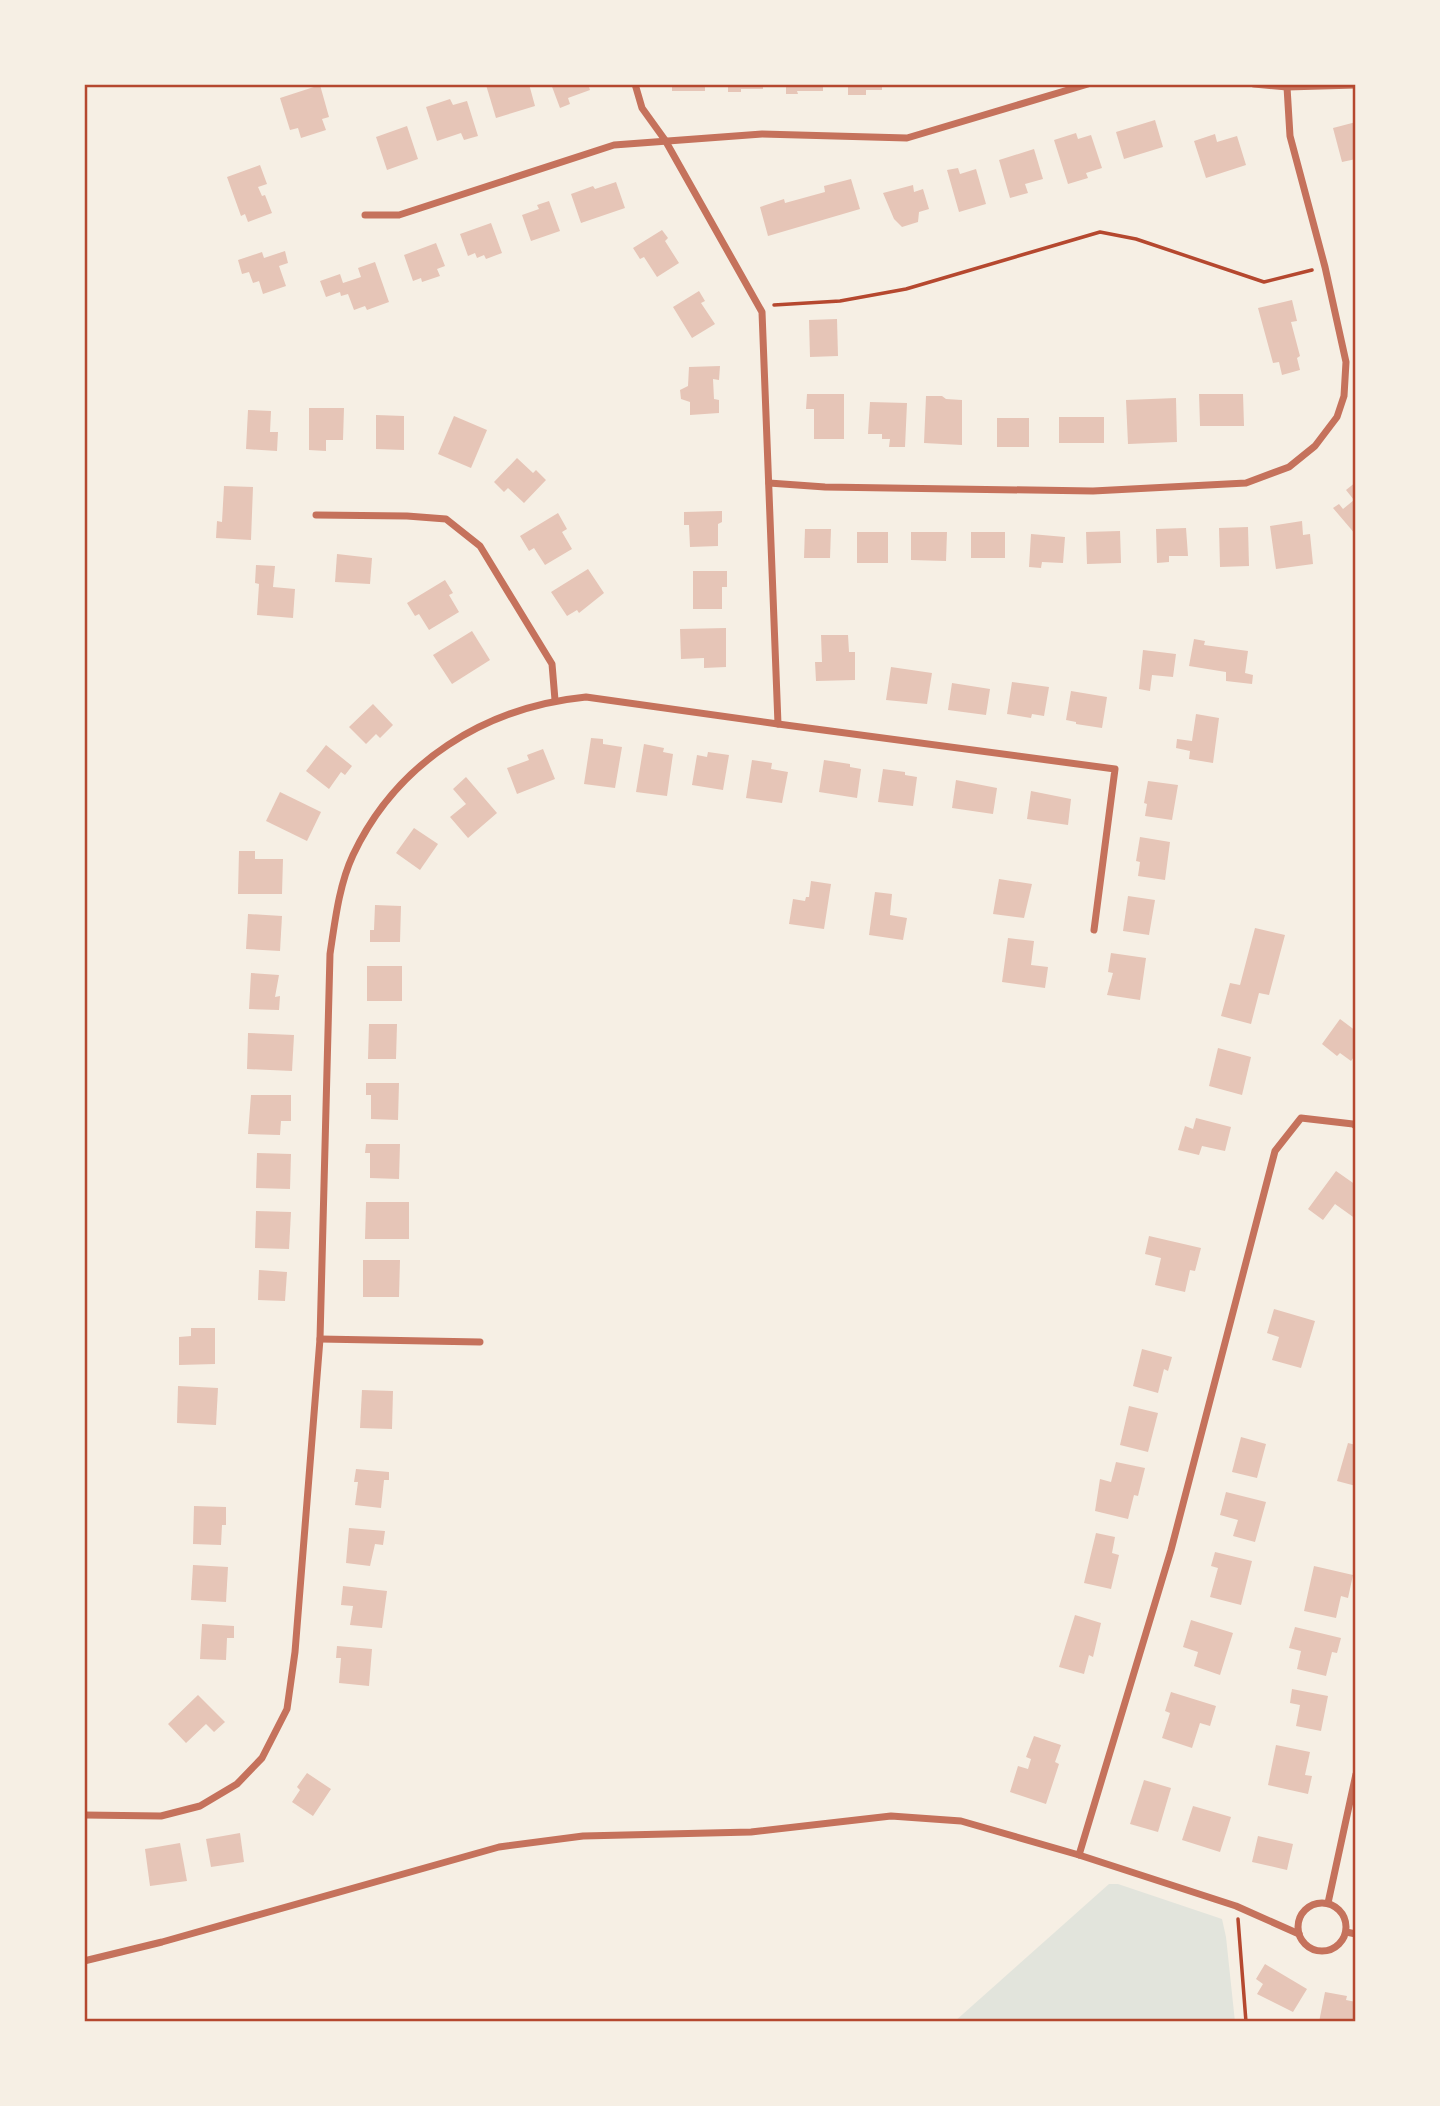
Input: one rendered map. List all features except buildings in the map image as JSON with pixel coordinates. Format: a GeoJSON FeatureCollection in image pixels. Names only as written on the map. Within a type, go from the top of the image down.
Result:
{"type":"FeatureCollection","features":[{"type":"Feature","properties":{"kind":"street"},"geometry":{"type":"LineString","coordinates":[[635,84],[642,108],[665,140],[762,312],[778,724]]}},
{"type":"Feature","properties":{"kind":"street"},"geometry":{"type":"LineString","coordinates":[[365,215],[399,215],[614,145],[762,134],[907,138],[1088,84]]}},
{"type":"Feature","properties":{"kind":"street"},"geometry":{"type":"LineString","coordinates":[[1254,84],[1287,87],[1356,85]]}},
{"type":"Feature","properties":{"kind":"street"},"geometry":{"type":"LineString","coordinates":[[769,483],[825,487],[1093,491],[1246,483],[1289,467],[1315,446],[1336,417],[1344,396],[1346,362],[1325,267],[1290,136],[1287,87]]}},
{"type":"Feature","properties":{"kind":"street"},"geometry":{"type":"LineString","coordinates":[[316,515],[446,519],[480,546],[552,664],[555,699]]}},
{"type":"Feature","properties":{"kind":"street"},"geometry":{"type":"LineString","coordinates":[[84,1815],[160,1816],[200,1806],[237,1784],[262,1758],[287,1709],[295,1652],[320,1339],[330,954],[336,912],[352,857],[377,811],[408,776],[453,739],[496,717],[555,699],[586,696],[1115,768],[1094,930]]}},
{"type":"Feature","properties":{"kind":"street"},"geometry":{"type":"LineString","coordinates":[[1079,1855],[1171,1550],[1275,1151],[1301,1118],[1356,1126]]}},
{"type":"Feature","properties":{"kind":"street"},"geometry":{"type":"LineString","coordinates":[[320,1339],[480,1342]]}},
{"type":"Feature","properties":{"kind":"street"},"geometry":{"type":"LineString","coordinates":[[1328,1903],[1356,1774]]}},
{"type":"Feature","properties":{"kind":"street"},"geometry":{"type":"LineString","coordinates":[[84,1961],[162,1942],[499,1847],[583,1836],[751,1832],[891,1816],[961,1821],[1079,1855],[1237,1906],[1299,1934]]}},
{"type":"Feature","properties":{"kind":"street"},"geometry":{"type":"LineString","coordinates":[[1328,1903],[1342,1912],[1346,1932],[1338,1945],[1322,1951],[1306,1946],[1299,1934],[1298,1921],[1304,1910],[1311,1905],[1328,1903]]}},
{"type":"Feature","properties":{"kind":"street"},"geometry":{"type":"LineString","coordinates":[[1346,1932],[1356,1934]]}},
{"type":"Feature","properties":{"kind":"path"},"geometry":{"type":"LineString","coordinates":[[758,305],[782,306],[840,301],[906,289],[1100,232],[1136,239],[1264,282],[1325,267]]}},
{"type":"Feature","properties":{"kind":"path"},"geometry":{"type":"LineString","coordinates":[[1237,1906],[1246,2022]]}},
{"type":"Feature","properties":{"kind":"shaded area"},"geometry":{"type":"Polygon","coordinates":[[[1109,1884],[1118,1884],[1222,1919],[1235,2022],[954,2022],[1109,1884]]]}}]}
